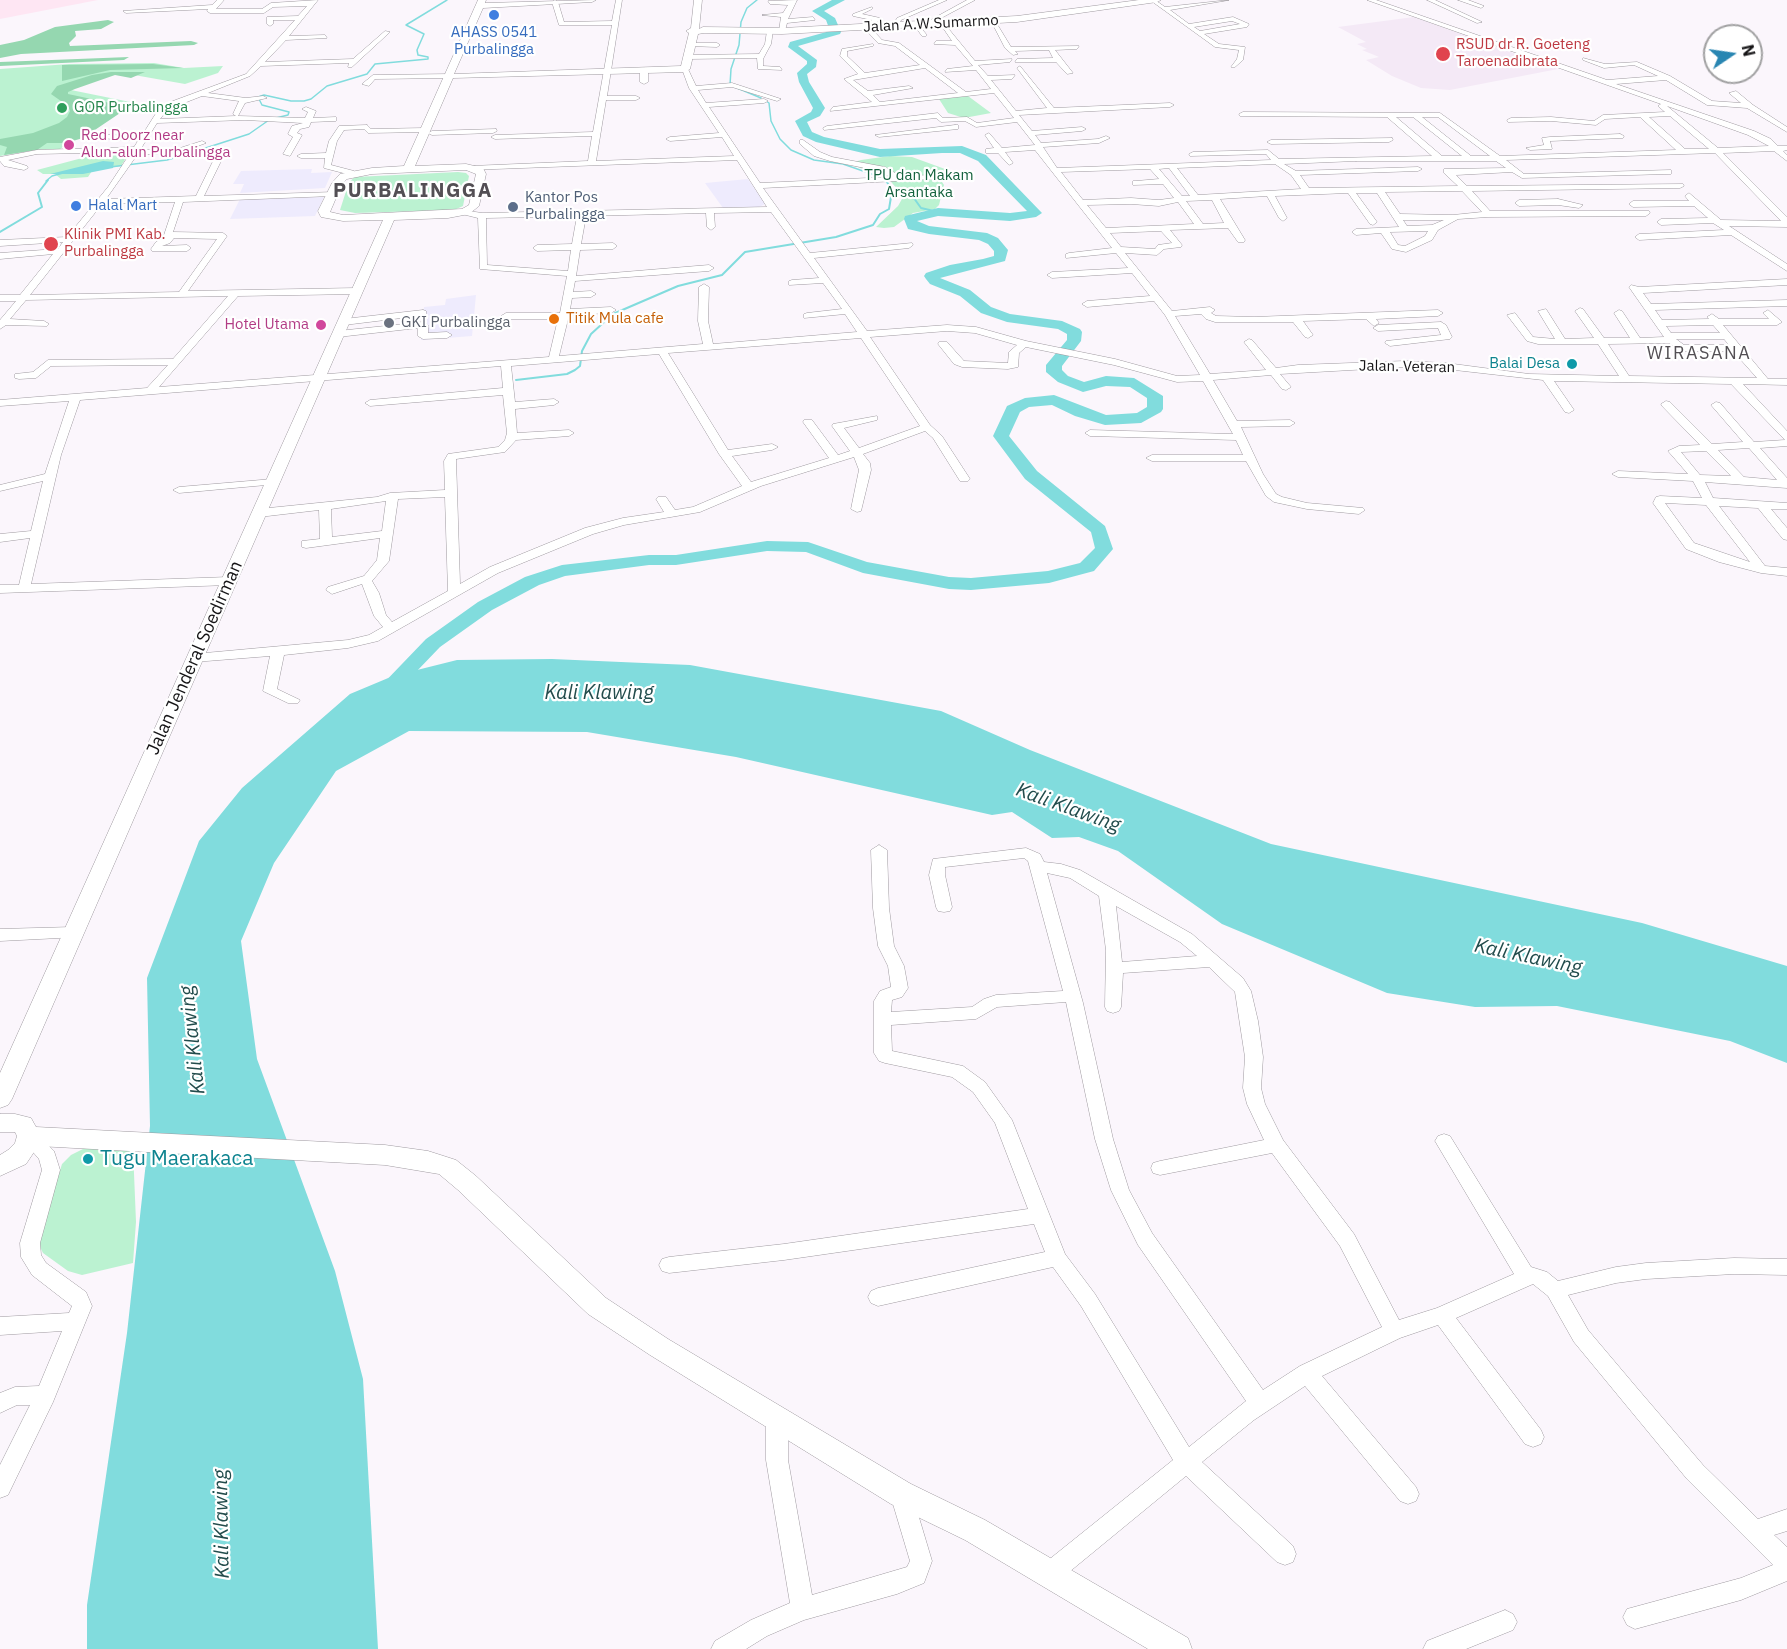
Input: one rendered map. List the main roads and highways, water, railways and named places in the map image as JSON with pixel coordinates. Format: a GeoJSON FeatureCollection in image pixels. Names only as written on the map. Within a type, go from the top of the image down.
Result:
{"type":"FeatureCollection","features":[{"type":"Feature","properties":{"kind":"main road"},"geometry":{"type":"LineString","coordinates":[[412,169],[484,3],[592,0]]}},
{"type":"Feature","properties":{"kind":"main road"},"geometry":{"type":"LineString","coordinates":[[452,76],[537,69],[607,72],[685,69],[690,45],[697,30],[698,0]]}},
{"type":"Feature","properties":{"kind":"main road","name":"Jalan A.W.Sumarmo"},"geometry":{"type":"LineString","coordinates":[[697,30],[782,32],[992,20],[1051,15],[1157,0]]}},
{"type":"Feature","properties":{"kind":"main road"},"geometry":{"type":"LineString","coordinates":[[471,168],[481,174],[474,206],[465,212],[448,215],[390,217],[328,217],[324,211],[338,179],[351,173],[412,169],[471,168]]}},
{"type":"Feature","properties":{"kind":"main road","name":"Jalan Jenderal Soedirman"},"geometry":{"type":"LineString","coordinates":[[0,1099],[390,217]]}},
{"type":"Feature","properties":{"kind":"main road"},"geometry":{"type":"LineString","coordinates":[[0,1123],[23,1125],[29,1137],[26,1147],[17,1157],[0,1166]]}},
{"type":"Feature","properties":{"kind":"main road"},"geometry":{"type":"LineString","coordinates":[[29,1137],[385,1155],[428,1161],[447,1167],[467,1183],[597,1306],[685,1364],[901,1494],[975,1530],[1177,1649]]}},
{"type":"Feature","properties":{"kind":"water"},"geometry":{"type":"Polygon","coordinates":[[[103,161],[114,162],[113,168],[83,174],[50,174],[103,161]]]}},
{"type":"Feature","properties":{"kind":"water","name":"Kali Klawing"},"geometry":{"type":"Polygon","coordinates":[[[552,659],[690,665],[941,711],[1030,750],[1271,844],[1642,923],[1787,966],[1787,1063],[1730,1041],[1557,1006],[1475,1007],[1387,993],[1222,924],[1118,851],[1079,837],[1052,838],[1012,812],[992,815],[736,757],[587,732],[409,731],[336,771],[274,863],[241,941],[257,1059],[335,1271],[363,1379],[378,1649],[87,1649],[87,1605],[127,1333],[150,1126],[147,978],[199,841],[242,788],[350,694],[393,676],[457,660],[552,659]]]}},
{"type":"Feature","properties":{"kind":"waterway"},"geometry":{"type":"LineString","coordinates":[[276,118],[288,115],[289,112],[262,105],[258,97],[264,95],[291,101],[304,101],[311,99],[327,86],[367,74],[375,64],[428,59],[428,57],[418,55],[417,50],[424,34],[406,25],[447,0]]}},
{"type":"Feature","properties":{"kind":"waterway"},"geometry":{"type":"LineString","coordinates":[[757,0],[747,8],[741,22],[739,45],[731,69],[730,85],[761,98]]}},
{"type":"Feature","properties":{"kind":"waterway"},"geometry":{"type":"LineString","coordinates":[[384,694],[433,643],[485,606],[532,581],[562,571],[649,560],[676,560],[767,546],[808,547],[863,567],[949,583],[971,584],[1049,577],[1087,567],[1104,549],[1099,530],[1031,475],[1001,436],[1013,409],[1025,403],[1054,400],[1081,413],[1105,420],[1141,418],[1155,409],[1155,396],[1134,383],[1106,381],[1083,387],[1063,379],[1054,372],[1054,365],[1074,341],[1075,332],[1062,325],[1007,318],[986,310],[965,293],[935,281],[931,276],[950,269],[1000,258],[1001,250],[993,241],[982,236],[929,230],[913,226],[910,219],[938,212],[1010,217],[1036,213],[982,158],[962,150],[942,149],[880,153],[820,140],[807,134],[801,121],[816,114],[819,108],[804,82],[802,73],[812,65],[812,60],[793,47],[794,44],[836,32],[830,18],[817,11],[840,0]]}},
{"type":"Feature","properties":{"kind":"waterway"},"geometry":{"type":"LineString","coordinates":[[766,101],[769,103],[771,121],[780,139],[791,150],[814,160],[843,164],[883,178]]}},
{"type":"Feature","properties":{"kind":"waterway"},"geometry":{"type":"LineString","coordinates":[[110,167],[167,160],[184,155],[249,134],[269,120]]}},
{"type":"Feature","properties":{"kind":"waterway"},"geometry":{"type":"LineString","coordinates":[[46,181],[52,176],[63,173]]}},
{"type":"Feature","properties":{"kind":"waterway"},"geometry":{"type":"LineString","coordinates":[[0,232],[42,207],[38,193],[48,180]]}},
{"type":"Feature","properties":{"kind":"waterway"},"geometry":{"type":"LineString","coordinates":[[886,181],[895,193]]}},
{"type":"Feature","properties":{"kind":"waterway"},"geometry":{"type":"LineString","coordinates":[[516,380],[567,374],[575,370],[580,366],[582,351],[591,334],[613,314],[678,286],[722,275],[745,252],[836,237],[873,225],[880,214],[889,209],[891,197],[895,193]]}},
{"type":"Feature","properties":{"kind":"waterway"},"geometry":{"type":"LineString","coordinates":[[895,193],[911,194],[921,208],[938,212]]}},
{"type":"Feature","properties":{"kind":"place","name":"AHASS 0541 Purbalingga"},"geometry":{"type":"Point","coordinates":[494,15]}},
{"type":"Feature","properties":{"kind":"place","name":"RSUD dr R. Goeteng Taroenadibrata"},"geometry":{"type":"Point","coordinates":[1443,54]}},
{"type":"Feature","properties":{"kind":"place","name":"GOR Purbalingga"},"geometry":{"type":"Point","coordinates":[62,108]}},
{"type":"Feature","properties":{"kind":"place","name":"Red Doorz near Alun-alun Purbalingga"},"geometry":{"type":"Point","coordinates":[69,145]}},
{"type":"Feature","properties":{"kind":"place","name":"Halal Mart"},"geometry":{"type":"Point","coordinates":[76,206]}},
{"type":"Feature","properties":{"kind":"place","name":"Kantor Pos Purbalingga"},"geometry":{"type":"Point","coordinates":[513,207]}},
{"type":"Feature","properties":{"kind":"place","name":"Klinik PMI Kab. Purbalingga"},"geometry":{"type":"Point","coordinates":[51,244]}},
{"type":"Feature","properties":{"kind":"place","name":"Titik Mula cafe"},"geometry":{"type":"Point","coordinates":[554,319]}},
{"type":"Feature","properties":{"kind":"place","name":"GKI Purbalingga"},"geometry":{"type":"Point","coordinates":[389,323]}},
{"type":"Feature","properties":{"kind":"place","name":"Hotel Utama"},"geometry":{"type":"Point","coordinates":[321,325]}},
{"type":"Feature","properties":{"kind":"place","name":"Balai Desa"},"geometry":{"type":"Point","coordinates":[1572,364]}},
{"type":"Feature","properties":{"kind":"place","name":"Tugu Maerakaca"},"geometry":{"type":"Point","coordinates":[88,1159]}},
{"type":"Feature","properties":{"kind":"district","name":"PURBALINGGA"},"geometry":{"type":"Point","coordinates":[413,191]}},
{"type":"Feature","properties":{"kind":"district","name":"WIRASANA"},"geometry":{"type":"Point","coordinates":[1699,354]}},
{"type":"Feature","properties":{"kind":"park label","name":"TPU dan Makam Arsantaka"},"geometry":{"type":"Point","coordinates":[919,184]}}]}
